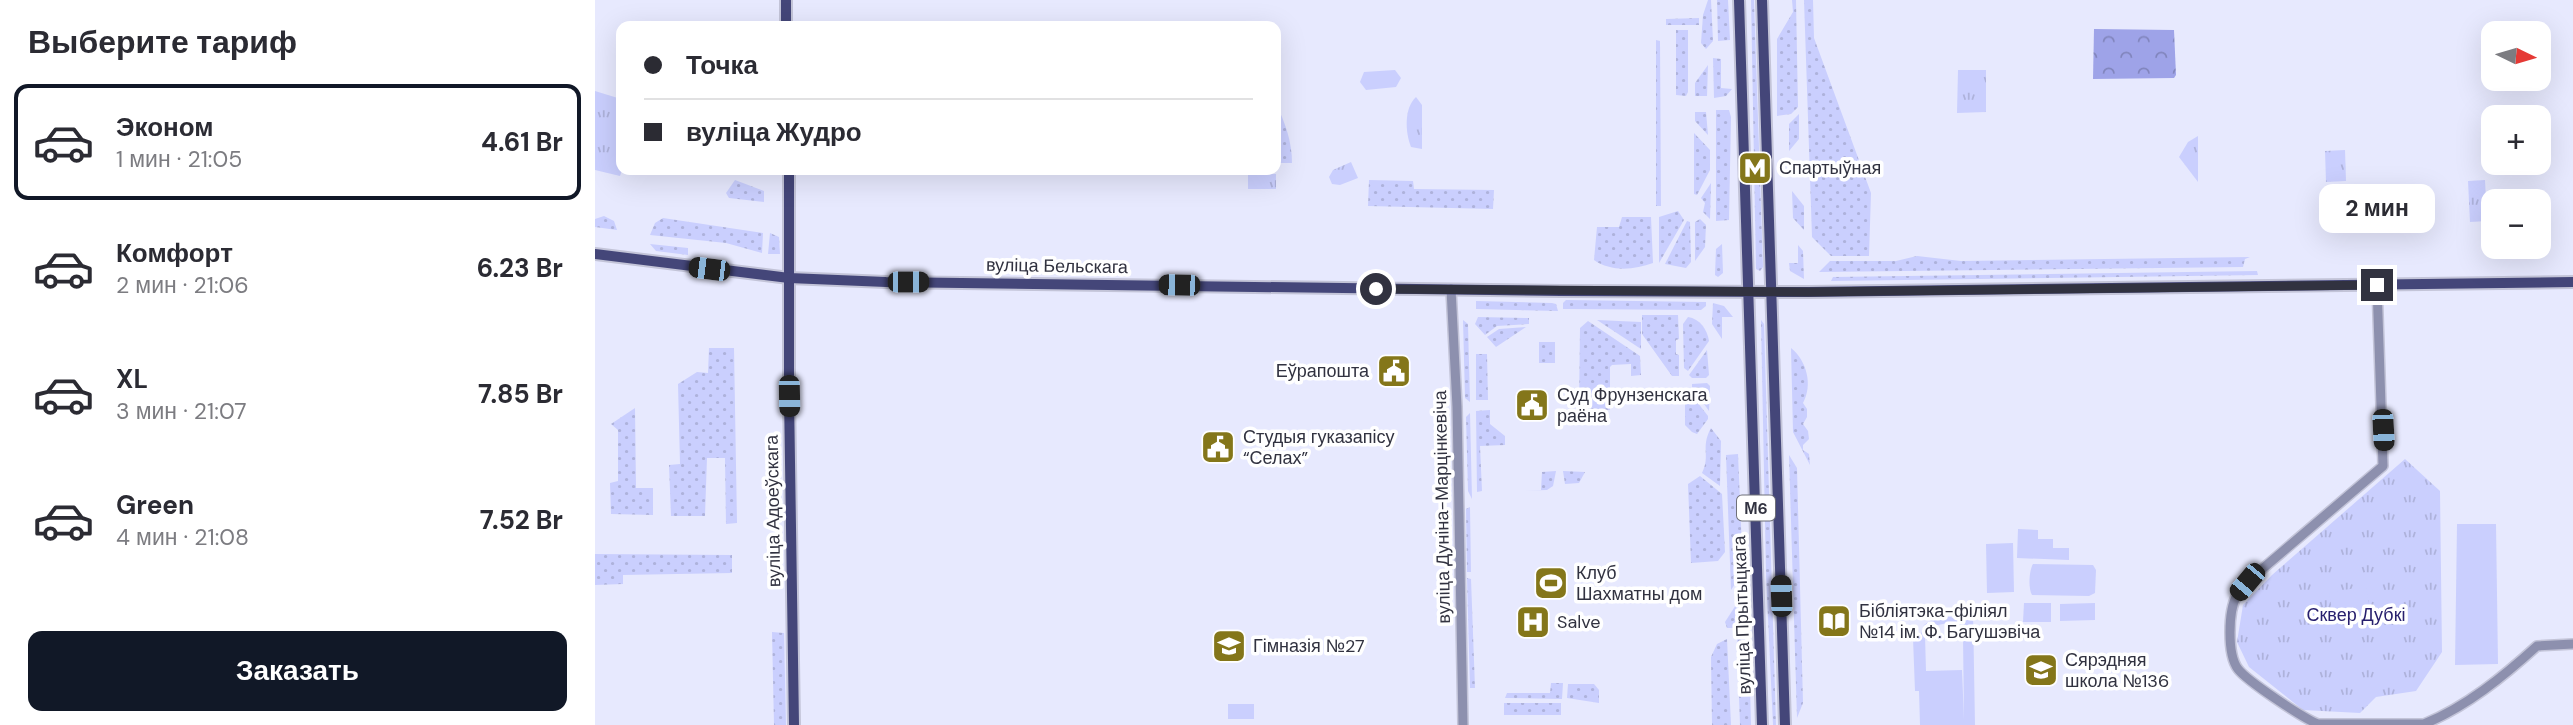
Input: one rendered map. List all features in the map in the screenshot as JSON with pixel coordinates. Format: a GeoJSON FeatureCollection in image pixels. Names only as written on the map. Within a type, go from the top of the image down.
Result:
{"type":"FeatureCollection","features":[{"type":"Feature","properties":{"kind":"main road"},"geometry":{"type":"LineString","coordinates":[[786,0],[786,21]]}},
{"type":"Feature","properties":{"kind":"main road","name":"вуліца Прытыцкага"},"geometry":{"type":"LineString","coordinates":[[1739,0],[1762,725]]}},
{"type":"Feature","properties":{"kind":"main road","name":"М6"},"geometry":{"type":"LineString","coordinates":[[1762,0],[1785,725]]}},
{"type":"Feature","properties":{"kind":"main road","name":"вуліца Адоеўскага"},"geometry":{"type":"LineString","coordinates":[[789,175],[794,725]]}},
{"type":"Feature","properties":{"kind":"main road","name":"вуліца Бельскага"},"geometry":{"type":"LineString","coordinates":[[595,254],[823,281],[1771,292],[2573,282]]}},
{"type":"Feature","properties":{"kind":"street"},"geometry":{"type":"LineString","coordinates":[[2377,285],[2383,466],[2247,582],[2237,594],[2233,604],[2230,643],[2232,657],[2239,670],[2304,718],[2318,724],[2424,724],[2477,694],[2512,669],[2537,646],[2573,644]]}},
{"type":"Feature","properties":{"kind":"street","name":"вуліца Дуніна-Марцінкевіча"},"geometry":{"type":"LineString","coordinates":[[1451,289],[1457,407],[1463,725]]}},
{"type":"Feature","properties":{"kind":"green space"},"geometry":{"type":"Polygon","coordinates":[[[1708,0],[1711,0],[1713,41],[1706,49],[1701,43],[1703,15],[1708,0]]]}},
{"type":"Feature","properties":{"kind":"green space"},"geometry":{"type":"Polygon","coordinates":[[[1717,0],[1728,0],[1730,40],[1718,41],[1717,0]]]}},
{"type":"Feature","properties":{"kind":"green space"},"geometry":{"type":"Polygon","coordinates":[[[1751,0],[1754,0],[1763,267],[1760,271],[1756,269],[1751,0]]]}},
{"type":"Feature","properties":{"kind":"green space"},"geometry":{"type":"Polygon","coordinates":[[[1792,0],[1796,0],[1798,107],[1791,114],[1777,116],[1777,39],[1793,12],[1792,0]]]}},
{"type":"Feature","properties":{"kind":"green space"},"geometry":{"type":"Polygon","coordinates":[[[1804,0],[1813,0],[1814,38],[1871,193],[1869,256],[1831,256],[1812,237],[1804,0]]]}},
{"type":"Feature","properties":{"kind":"green space"},"geometry":{"type":"Polygon","coordinates":[[[1699,18],[1699,25],[1666,25],[1666,19],[1699,18]]]}},
{"type":"Feature","properties":{"kind":"green space"},"geometry":{"type":"Polygon","coordinates":[[[2094,29],[2174,30],[2176,75],[2174,78],[2093,79],[2094,29]]]}},
{"type":"Feature","properties":{"kind":"green space"},"geometry":{"type":"Polygon","coordinates":[[[1676,30],[1688,30],[1686,96],[1676,95],[1676,30]]]}},
{"type":"Feature","properties":{"kind":"green space"},"geometry":{"type":"Polygon","coordinates":[[[1656,40],[1660,41],[1661,206],[1656,206],[1656,40]]]}},
{"type":"Feature","properties":{"kind":"green space"},"geometry":{"type":"Polygon","coordinates":[[[1713,58],[1721,59],[1721,88],[1732,89],[1726,96],[1714,98],[1713,58]]]}},
{"type":"Feature","properties":{"kind":"green space"},"geometry":{"type":"Polygon","coordinates":[[[1708,65],[1707,96],[1695,96],[1695,83],[1708,65]]]}},
{"type":"Feature","properties":{"kind":"green space"},"geometry":{"type":"Polygon","coordinates":[[[1395,70],[1401,78],[1396,87],[1366,90],[1360,82],[1364,72],[1395,70]]]}},
{"type":"Feature","properties":{"kind":"green space"},"geometry":{"type":"Polygon","coordinates":[[[1958,70],[1986,70],[1986,112],[1957,113],[1958,70]]]}},
{"type":"Feature","properties":{"kind":"green space"},"geometry":{"type":"Polygon","coordinates":[[[595,91],[616,97],[616,175],[620,175],[620,176],[595,170],[595,91]]]}},
{"type":"Feature","properties":{"kind":"green space"},"geometry":{"type":"Polygon","coordinates":[[[1416,97],[1422,105],[1422,149],[1411,147],[1408,134],[1409,107],[1416,97]]]}},
{"type":"Feature","properties":{"kind":"green space"},"geometry":{"type":"Polygon","coordinates":[[[1716,110],[1729,110],[1731,117],[1729,220],[1716,221],[1716,110]]]}},
{"type":"Feature","properties":{"kind":"green space"},"geometry":{"type":"Polygon","coordinates":[[[1695,112],[1706,112],[1708,135],[1695,121],[1695,112]]]}},
{"type":"Feature","properties":{"kind":"green space"},"geometry":{"type":"Polygon","coordinates":[[[1799,114],[1799,139],[1789,151],[1789,124],[1799,114]]]}},
{"type":"Feature","properties":{"kind":"green space"},"geometry":{"type":"Polygon","coordinates":[[[1281,116],[1291,147],[1292,163],[1281,163],[1281,116]]]}},
{"type":"Feature","properties":{"kind":"green space"},"geometry":{"type":"Polygon","coordinates":[[[1694,133],[1710,150],[1710,170],[1697,195],[1694,194],[1694,133]]]}},
{"type":"Feature","properties":{"kind":"green space"},"geometry":{"type":"Polygon","coordinates":[[[2198,136],[2198,182],[2179,157],[2188,142],[2198,136]]]}},
{"type":"Feature","properties":{"kind":"green space"},"geometry":{"type":"Polygon","coordinates":[[[2345,150],[2346,181],[2326,182],[2325,151],[2345,150]]]}},
{"type":"Feature","properties":{"kind":"green space"},"geometry":{"type":"Polygon","coordinates":[[[1351,162],[1358,178],[1340,185],[1332,184],[1329,177],[1333,170],[1351,162]]]}},
{"type":"Feature","properties":{"kind":"green space"},"geometry":{"type":"Polygon","coordinates":[[[1248,175],[1276,175],[1276,189],[1248,189],[1248,175]]]}},
{"type":"Feature","properties":{"kind":"green space"},"geometry":{"type":"Polygon","coordinates":[[[735,180],[764,191],[764,202],[729,198],[726,193],[735,180]]]}},
{"type":"Feature","properties":{"kind":"green space"},"geometry":{"type":"Polygon","coordinates":[[[1369,180],[1413,181],[1414,189],[1494,190],[1493,209],[1368,206],[1369,180]]]}},
{"type":"Feature","properties":{"kind":"green space"},"geometry":{"type":"Polygon","coordinates":[[[2485,180],[2485,189],[2481,189],[2481,221],[2470,222],[2468,181],[2485,180]]]}},
{"type":"Feature","properties":{"kind":"green space"},"geometry":{"type":"Polygon","coordinates":[[[1711,183],[1710,219],[1703,212],[1705,203],[1701,198],[1711,183]]]}},
{"type":"Feature","properties":{"kind":"green space"},"geometry":{"type":"Polygon","coordinates":[[[1792,191],[1804,206],[1804,230],[1793,218],[1792,191]]]}},
{"type":"Feature","properties":{"kind":"green space"},"geometry":{"type":"Polygon","coordinates":[[[1678,211],[1684,220],[1659,263],[1659,217],[1678,211]]]}},
{"type":"Feature","properties":{"kind":"green space"},"geometry":{"type":"Polygon","coordinates":[[[604,216],[614,221],[617,230],[595,227],[595,219],[604,216]]]}},
{"type":"Feature","properties":{"kind":"green space"},"geometry":{"type":"Polygon","coordinates":[[[1622,217],[1651,217],[1653,263],[1623,269],[1608,267],[1594,260],[1597,227],[1619,227],[1622,217]]]}},
{"type":"Feature","properties":{"kind":"green space"},"geometry":{"type":"Polygon","coordinates":[[[663,218],[763,233],[762,253],[726,243],[650,235],[655,223],[663,218]]]}},
{"type":"Feature","properties":{"kind":"green space"},"geometry":{"type":"Polygon","coordinates":[[[1700,219],[1706,225],[1705,247],[1695,261],[1695,222],[1700,219]]]}},
{"type":"Feature","properties":{"kind":"green space"},"geometry":{"type":"Polygon","coordinates":[[[1687,221],[1690,222],[1691,262],[1686,268],[1665,264],[1687,221]]]}},
{"type":"Feature","properties":{"kind":"green space"},"geometry":{"type":"Polygon","coordinates":[[[770,233],[779,237],[780,254],[768,254],[770,233]]]}},
{"type":"Feature","properties":{"kind":"green space"},"geometry":{"type":"Polygon","coordinates":[[[650,244],[688,248],[688,255],[656,251],[650,244]]]}},
{"type":"Feature","properties":{"kind":"green space"},"geometry":{"type":"Polygon","coordinates":[[[1722,244],[1723,273],[1718,277],[1715,275],[1716,249],[1722,244]]]}},
{"type":"Feature","properties":{"kind":"green space"},"geometry":{"type":"Polygon","coordinates":[[[1798,245],[1803,251],[1804,279],[1790,271],[1789,263],[1798,263],[1798,245]]]}},
{"type":"Feature","properties":{"kind":"green space"},"geometry":{"type":"Polygon","coordinates":[[[1917,256],[1961,261],[2250,257],[2245,259],[2243,267],[1819,272],[1830,261],[1896,261],[1917,256]]]}},
{"type":"Feature","properties":{"kind":"green space"},"geometry":{"type":"Polygon","coordinates":[[[2257,271],[2258,275],[1831,281],[1833,277],[2257,271]]]}},
{"type":"Feature","properties":{"kind":"green space"},"geometry":{"type":"Polygon","coordinates":[[[1566,300],[1706,302],[1706,306],[1701,310],[1563,309],[1566,300]]]}},
{"type":"Feature","properties":{"kind":"green space"},"geometry":{"type":"Polygon","coordinates":[[[1476,301],[1552,303],[1556,304],[1558,311],[1476,309],[1476,301]]]}},
{"type":"Feature","properties":{"kind":"green space"},"geometry":{"type":"Polygon","coordinates":[[[1713,303],[1724,306],[1733,317],[1722,317],[1722,339],[1712,324],[1713,303]]]}},
{"type":"Feature","properties":{"kind":"green space"},"geometry":{"type":"Polygon","coordinates":[[[1642,315],[1678,315],[1679,339],[1676,340],[1676,354],[1679,355],[1679,376],[1672,376],[1642,334],[1642,315]]]}},
{"type":"Feature","properties":{"kind":"green space"},"geometry":{"type":"Polygon","coordinates":[[[1478,317],[1529,318],[1529,324],[1497,326],[1485,335],[1475,324],[1478,317]]]}},
{"type":"Feature","properties":{"kind":"green space"},"geometry":{"type":"Polygon","coordinates":[[[1688,317],[1702,325],[1709,341],[1688,371],[1684,368],[1683,324],[1688,317]]]}},
{"type":"Feature","properties":{"kind":"green space"},"geometry":{"type":"Polygon","coordinates":[[[1463,320],[1468,324],[1470,402],[1465,398],[1463,320]]]}},
{"type":"Feature","properties":{"kind":"green space"},"geometry":{"type":"Polygon","coordinates":[[[1597,320],[1641,322],[1641,349],[1597,320]]]}},
{"type":"Feature","properties":{"kind":"green space"},"geometry":{"type":"Polygon","coordinates":[[[1761,320],[1764,324],[1776,725],[1773,725],[1766,574],[1761,320]]]}},
{"type":"Feature","properties":{"kind":"green space"},"geometry":{"type":"Polygon","coordinates":[[[1588,321],[1640,356],[1641,375],[1631,376],[1631,364],[1610,367],[1610,410],[1579,409],[1580,328],[1588,321]]]}},
{"type":"Feature","properties":{"kind":"green space"},"geometry":{"type":"Polygon","coordinates":[[[1526,327],[1496,347],[1487,337],[1499,329],[1526,327]]]}},
{"type":"Feature","properties":{"kind":"green space"},"geometry":{"type":"Polygon","coordinates":[[[1539,342],[1555,342],[1555,363],[1539,363],[1539,342]]]}},
{"type":"Feature","properties":{"kind":"green space"},"geometry":{"type":"Polygon","coordinates":[[[709,348],[734,348],[737,523],[726,524],[725,458],[707,458],[705,516],[671,516],[669,465],[680,464],[678,384],[697,372],[708,373],[709,348]]]}},
{"type":"Feature","properties":{"kind":"green space"},"geometry":{"type":"Polygon","coordinates":[[[1791,348],[1797,353],[1807,374],[1808,389],[1803,403],[1807,409],[1807,417],[1803,424],[1809,439],[1803,445],[1803,450],[1809,454],[1810,465],[1793,432],[1791,348]]]}},
{"type":"Feature","properties":{"kind":"green space"},"geometry":{"type":"Polygon","coordinates":[[[1707,350],[1709,375],[1706,378],[1692,378],[1689,375],[1707,350]]]}},
{"type":"Feature","properties":{"kind":"green space"},"geometry":{"type":"Polygon","coordinates":[[[1476,354],[1487,354],[1488,400],[1476,400],[1476,354]]]}},
{"type":"Feature","properties":{"kind":"green space"},"geometry":{"type":"Polygon","coordinates":[[[1707,383],[1710,386],[1709,411],[1692,387],[1692,384],[1707,383]]]}},
{"type":"Feature","properties":{"kind":"green space"},"geometry":{"type":"Polygon","coordinates":[[[1687,389],[1708,416],[1697,434],[1685,425],[1687,389]]]}},
{"type":"Feature","properties":{"kind":"green space"},"geometry":{"type":"Polygon","coordinates":[[[635,408],[636,488],[653,488],[653,515],[611,514],[610,483],[618,481],[618,430],[611,424],[635,408]]]}},
{"type":"Feature","properties":{"kind":"green space"},"geometry":{"type":"Polygon","coordinates":[[[1490,410],[1490,424],[1505,436],[1505,445],[1480,446],[1482,491],[1477,492],[1476,411],[1490,410]]]}},
{"type":"Feature","properties":{"kind":"green space"},"geometry":{"type":"Polygon","coordinates":[[[1470,413],[1472,499],[1468,491],[1466,417],[1470,413]]]}},
{"type":"Feature","properties":{"kind":"green space"},"geometry":{"type":"Polygon","coordinates":[[[1711,428],[1721,441],[1720,486],[1702,473],[1706,461],[1706,441],[1711,428]]]}},
{"type":"Feature","properties":{"kind":"green space"},"geometry":{"type":"Polygon","coordinates":[[[1738,454],[1743,572],[1731,590],[1726,455],[1738,454]]]}},
{"type":"Feature","properties":{"kind":"green space"},"geometry":{"type":"Polygon","coordinates":[[[1789,455],[1797,468],[1803,703],[1797,718],[1789,455]]]}},
{"type":"Feature","properties":{"kind":"green space","name":"Сквер Дубкі"},"geometry":{"type":"Polygon","coordinates":[[[2405,459],[2440,491],[2442,652],[2416,691],[2376,697],[2360,713],[2303,710],[2249,667],[2237,642],[2243,605],[2272,575],[2405,459]]]}},
{"type":"Feature","properties":{"kind":"green space"},"geometry":{"type":"Polygon","coordinates":[[[1556,471],[1553,486],[1547,490],[1493,492],[1541,490],[1542,472],[1556,471]]]}},
{"type":"Feature","properties":{"kind":"green space"},"geometry":{"type":"Polygon","coordinates":[[[1563,471],[1585,472],[1579,483],[1565,484],[1563,471]]]}},
{"type":"Feature","properties":{"kind":"green space"},"geometry":{"type":"Polygon","coordinates":[[[1700,476],[1722,494],[1725,552],[1718,561],[1691,563],[1688,484],[1700,476]]]}},
{"type":"Feature","properties":{"kind":"green space"},"geometry":{"type":"Polygon","coordinates":[[[1470,507],[1471,572],[1467,572],[1466,509],[1470,507]]]}},
{"type":"Feature","properties":{"kind":"green space"},"geometry":{"type":"Polygon","coordinates":[[[2457,524],[2496,524],[2498,664],[2455,665],[2457,524]]]}},
{"type":"Feature","properties":{"kind":"green space"},"geometry":{"type":"Polygon","coordinates":[[[2018,529],[2038,530],[2038,539],[2053,539],[2053,548],[2069,548],[2069,560],[2017,558],[2018,529]]]}},
{"type":"Feature","properties":{"kind":"green space"},"geometry":{"type":"Polygon","coordinates":[[[2013,543],[2014,592],[1987,593],[1986,544],[2013,543]]]}},
{"type":"Feature","properties":{"kind":"green space"},"geometry":{"type":"Polygon","coordinates":[[[595,554],[732,555],[732,573],[623,575],[623,584],[595,585],[595,554]]]}},
{"type":"Feature","properties":{"kind":"green space"},"geometry":{"type":"Polygon","coordinates":[[[2033,564],[2093,565],[2096,570],[2095,593],[2089,596],[2032,595],[2029,580],[2033,564]]]}},
{"type":"Feature","properties":{"kind":"green space"},"geometry":{"type":"Polygon","coordinates":[[[1467,578],[1471,579],[1475,688],[1470,688],[1467,578]]]}},
{"type":"Feature","properties":{"kind":"green space"},"geometry":{"type":"Polygon","coordinates":[[[2366,586],[2370,610],[2333,616],[2329,593],[2366,586]]]}},
{"type":"Feature","properties":{"kind":"green space"},"geometry":{"type":"Polygon","coordinates":[[[1741,597],[1746,599],[1748,628],[1727,628],[1725,622],[1741,597]]]}},
{"type":"Feature","properties":{"kind":"green space"},"geometry":{"type":"Polygon","coordinates":[[[2024,603],[2051,603],[2051,622],[2023,622],[2024,603]]]}},
{"type":"Feature","properties":{"kind":"green space"},"geometry":{"type":"Polygon","coordinates":[[[2095,603],[2095,620],[2060,621],[2060,604],[2095,603]]]}},
{"type":"Feature","properties":{"kind":"green space"},"geometry":{"type":"Polygon","coordinates":[[[1973,611],[1975,725],[1920,725],[1919,691],[1915,691],[1913,638],[1920,637],[1924,625],[1933,619],[1949,617],[1963,623],[1963,612],[1973,611]],[[1948,623],[1933,626],[1925,635],[1926,671],[1962,670],[1964,720],[1963,635],[1958,628],[1948,623]]]}},
{"type":"Feature","properties":{"kind":"green space"},"geometry":{"type":"Polygon","coordinates":[[[772,632],[784,633],[786,725],[774,725],[772,632]]]}},
{"type":"Feature","properties":{"kind":"green space"},"geometry":{"type":"Polygon","coordinates":[[[1737,638],[1746,642],[1749,649],[1751,725],[1740,725],[1737,638]]]}},
{"type":"Feature","properties":{"kind":"green space"},"geometry":{"type":"Polygon","coordinates":[[[1727,639],[1731,725],[1712,725],[1711,657],[1717,644],[1727,639]]]}},
{"type":"Feature","properties":{"kind":"green space"},"geometry":{"type":"Polygon","coordinates":[[[1551,683],[1563,683],[1562,699],[1505,698],[1507,693],[1550,693],[1551,683]]]}},
{"type":"Feature","properties":{"kind":"green space"},"geometry":{"type":"Polygon","coordinates":[[[1568,684],[1594,684],[1599,690],[1599,703],[1567,698],[1568,684]]]}},
{"type":"Feature","properties":{"kind":"green space"},"geometry":{"type":"Polygon","coordinates":[[[1504,703],[1561,703],[1561,715],[1504,715],[1504,703]]]}},
{"type":"Feature","properties":{"kind":"green space"},"geometry":{"type":"Polygon","coordinates":[[[1228,704],[1254,704],[1254,719],[1228,719],[1228,704]]]}},
{"type":"Feature","properties":{"kind":"place","name":"Спартыўная"},"geometry":{"type":"Point","coordinates":[1755,168]}},
{"type":"Feature","properties":{"kind":"place","name":"Еўрапошта"},"geometry":{"type":"Point","coordinates":[1394,371]}},
{"type":"Feature","properties":{"kind":"place","name":"Суд Фрунзенскага раёна"},"geometry":{"type":"Point","coordinates":[1532,405]}},
{"type":"Feature","properties":{"kind":"place","name":"Студыя гуказапісу “Селах”"},"geometry":{"type":"Point","coordinates":[1218,447]}},
{"type":"Feature","properties":{"kind":"place","name":"Клуб Шахматны дом"},"geometry":{"type":"Point","coordinates":[1551,583]}},
{"type":"Feature","properties":{"kind":"place","name":"Бібліятэка-філіял №14 ім. Ф. Багушэвіча"},"geometry":{"type":"Point","coordinates":[1834,621]}},
{"type":"Feature","properties":{"kind":"place","name":"Salve"},"geometry":{"type":"Point","coordinates":[1533,622]}},
{"type":"Feature","properties":{"kind":"place","name":"Гімназія №27"},"geometry":{"type":"Point","coordinates":[1229,646]}},
{"type":"Feature","properties":{"kind":"place","name":"Сярэдняя школа №136"},"geometry":{"type":"Point","coordinates":[2041,670]}},
{"type":"Feature","properties":{"kind":"route"},"geometry":{"type":"LineString","coordinates":[[1376,289],[1808,292],[2377,285]]}}]}
